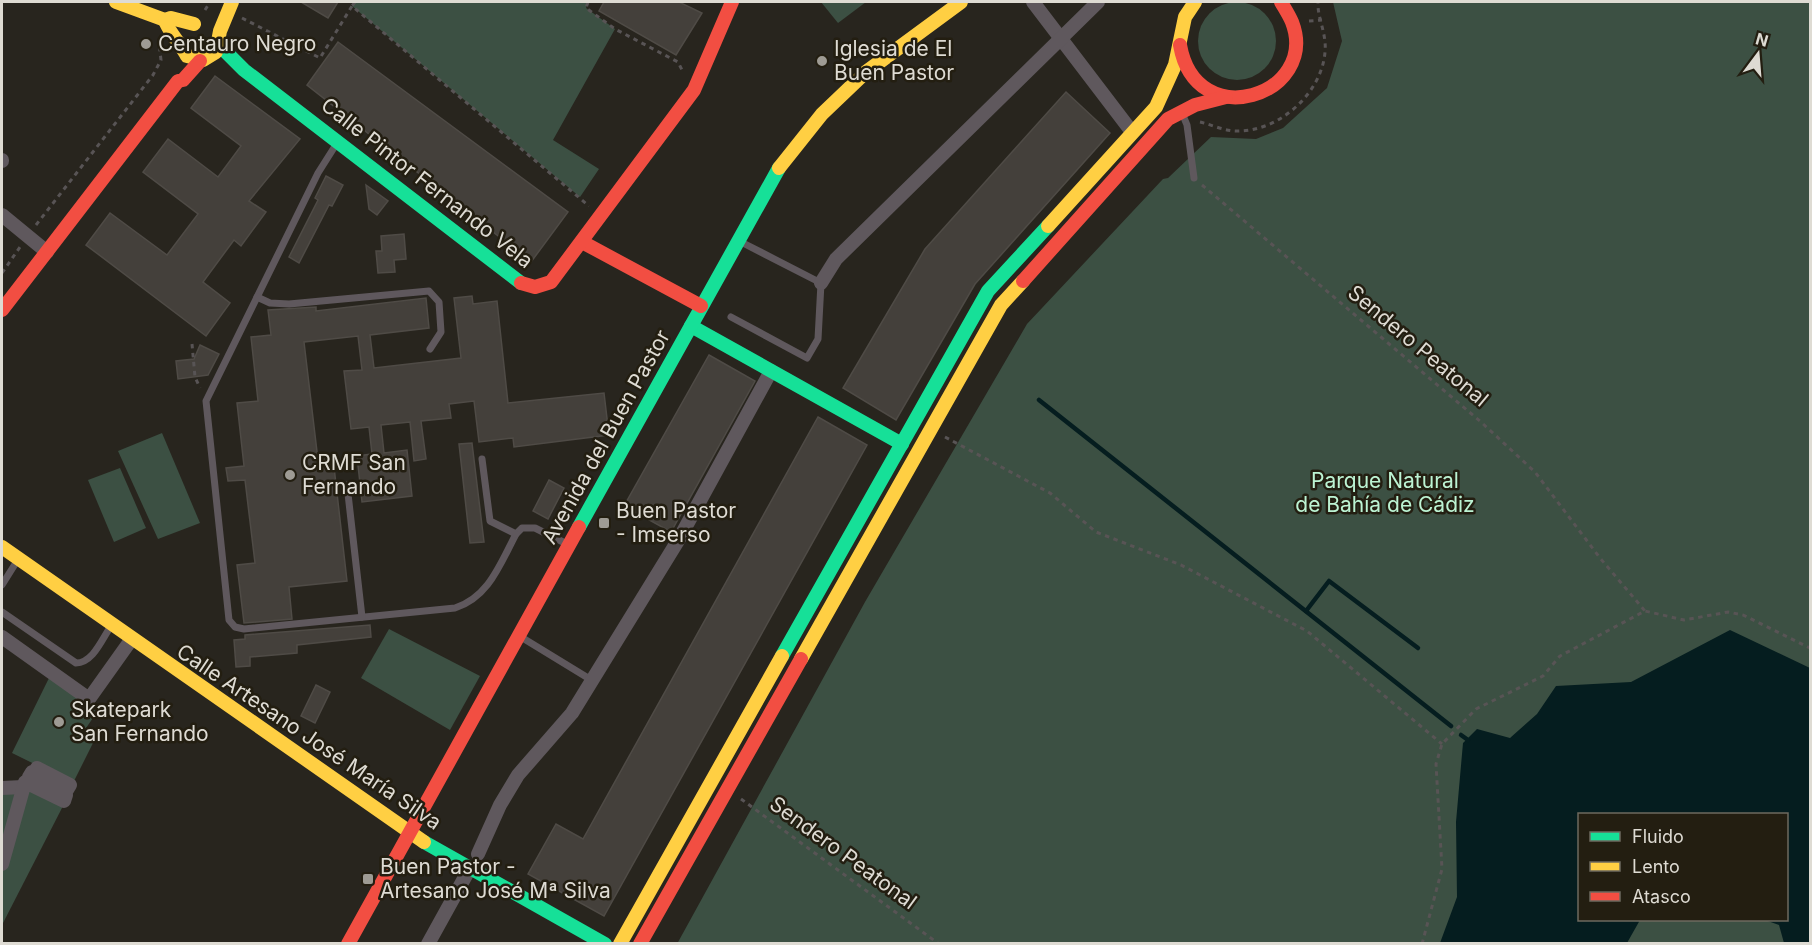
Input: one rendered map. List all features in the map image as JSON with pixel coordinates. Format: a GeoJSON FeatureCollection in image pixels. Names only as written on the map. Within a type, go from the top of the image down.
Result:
{"type":"FeatureCollection","features":[{"type":"Feature","properties":{"kind":"street"},"geometry":{"type":"LineString","coordinates":[[116,2],[165,20],[171,18],[198,20],[213,27],[219,42]]}},
{"type":"Feature","properties":{"kind":"street","name":"Calle Pintor Fernando Vela"},"geometry":{"type":"LineString","coordinates":[[203,60],[217,59],[244,70],[526,286],[535,287],[551,282],[694,90],[732,2]]}},
{"type":"Feature","properties":{"kind":"street","name":"Avenida del Buen Pastor"},"geometry":{"type":"LineString","coordinates":[[348,944],[777,171],[822,114],[866,72],[961,2]]}},
{"type":"Feature","properties":{"kind":"street"},"geometry":{"type":"LineString","coordinates":[[1033,2],[1132,132]]}},
{"type":"Feature","properties":{"kind":"street"},"geometry":{"type":"LineString","coordinates":[[820,283],[836,259],[1098,2]]}},
{"type":"Feature","properties":{"kind":"street"},"geometry":{"type":"LineString","coordinates":[[620,944],[988,291],[1156,107],[1167,87],[1180,39],[1185,17],[1184,2]]}},
{"type":"Feature","properties":{"kind":"street"},"geometry":{"type":"LineString","coordinates":[[1185,17],[1195,2]]}},
{"type":"Feature","properties":{"kind":"street"},"geometry":{"type":"LineString","coordinates":[[1281,2],[1299,24]]}},
{"type":"Feature","properties":{"kind":"street"},"geometry":{"type":"LineString","coordinates":[[1180,39],[1184,61],[1196,80],[1205,88],[1226,97],[1237,98],[1260,94],[1279,82],[1286,73],[1295,52],[1299,5]]}},
{"type":"Feature","properties":{"kind":"street"},"geometry":{"type":"LineString","coordinates":[[2,310],[178,81],[183,32],[198,20],[229,6]]}},
{"type":"Feature","properties":{"kind":"street"},"geometry":{"type":"LineString","coordinates":[[178,81],[183,80],[203,60],[216,52],[229,6]]}},
{"type":"Feature","properties":{"kind":"street"},"geometry":{"type":"LineString","coordinates":[[165,20],[166,26],[174,32],[187,56],[203,60]]}},
{"type":"Feature","properties":{"kind":"street","name":"Calle Pintor Fernando Vela"},"geometry":{"type":"LineString","coordinates":[[219,42],[227,55],[238,61],[244,70]]}},
{"type":"Feature","properties":{"kind":"street"},"geometry":{"type":"LineString","coordinates":[[640,944],[1001,305],[1168,118],[1181,111],[1226,97]]}},
{"type":"Feature","properties":{"kind":"street"},"geometry":{"type":"LineString","coordinates":[[2,215],[47,252]]}},
{"type":"Feature","properties":{"kind":"street"},"geometry":{"type":"LineString","coordinates":[[582,242],[701,306]]}},
{"type":"Feature","properties":{"kind":"street"},"geometry":{"type":"LineString","coordinates":[[691,326],[902,444]]}},
{"type":"Feature","properties":{"kind":"street"},"geometry":{"type":"LineString","coordinates":[[478,854],[500,805],[518,775],[572,713],[679,539],[771,371]]}},
{"type":"Feature","properties":{"kind":"street","name":"Calle Artesano José María Silva"},"geometry":{"type":"LineString","coordinates":[[2,547],[111,626],[408,833],[605,944]]}},
{"type":"Feature","properties":{"kind":"street"},"geometry":{"type":"LineString","coordinates":[[2,637],[89,699],[131,640]]}},
{"type":"Feature","properties":{"kind":"street"},"geometry":{"type":"LineString","coordinates":[[2,864],[26,782],[64,801],[66,795],[29,777],[32,771],[67,790],[70,785],[37,768]]}},
{"type":"Feature","properties":{"kind":"street"},"geometry":{"type":"LineString","coordinates":[[2,788],[23,787]]}},
{"type":"Feature","properties":{"kind":"street"},"geometry":{"type":"LineString","coordinates":[[428,944],[470,868]]}},
{"type":"Feature","properties":{"kind":"lane"},"geometry":{"type":"LineString","coordinates":[[1181,111],[1187,125],[1194,178]]}},
{"type":"Feature","properties":{"kind":"lane"},"geometry":{"type":"LineString","coordinates":[[338,141],[318,172],[206,401],[228,615],[231,624],[244,629],[455,608],[482,595],[516,534],[522,528],[531,526],[570,546]]}},
{"type":"Feature","properties":{"kind":"lane"},"geometry":{"type":"LineString","coordinates":[[731,317],[807,358],[818,339],[820,283],[738,241]]}},
{"type":"Feature","properties":{"kind":"lane"},"geometry":{"type":"LineString","coordinates":[[257,297],[270,303],[289,304],[429,291],[439,302],[441,332],[430,349]]}},
{"type":"Feature","properties":{"kind":"lane"},"geometry":{"type":"LineString","coordinates":[[482,459],[490,521],[516,534]]}},
{"type":"Feature","properties":{"kind":"lane"},"geometry":{"type":"LineString","coordinates":[[347,485],[362,617]]}},
{"type":"Feature","properties":{"kind":"lane"},"geometry":{"type":"LineString","coordinates":[[2,585],[18,559]]}},
{"type":"Feature","properties":{"kind":"lane"},"geometry":{"type":"LineString","coordinates":[[2,612],[76,663],[85,662],[90,658],[111,626]]}},
{"type":"Feature","properties":{"kind":"lane"},"geometry":{"type":"LineString","coordinates":[[519,636],[592,681]]}},
{"type":"Feature","properties":{"kind":"path"},"geometry":{"type":"LineString","coordinates":[[198,20],[210,2]]}},
{"type":"Feature","properties":{"kind":"path"},"geometry":{"type":"LineString","coordinates":[[229,6],[320,58],[355,2]]}},
{"type":"Feature","properties":{"kind":"path"},"geometry":{"type":"LineString","coordinates":[[588,2],[586,8],[615,29],[678,62],[694,90]]}},
{"type":"Feature","properties":{"kind":"path"},"geometry":{"type":"LineString","coordinates":[[1187,125],[1201,122],[1221,129],[1241,131],[1273,122],[1287,114],[1313,87],[1320,72],[1325,53],[1318,2]]}},
{"type":"Feature","properties":{"kind":"path"},"geometry":{"type":"LineString","coordinates":[[1299,5],[1299,24],[1322,20]]}},
{"type":"Feature","properties":{"kind":"path"},"geometry":{"type":"LineString","coordinates":[[352,6],[580,197],[600,218]]}},
{"type":"Feature","properties":{"kind":"path"},"geometry":{"type":"LineString","coordinates":[[2,273],[153,75],[161,60],[158,41]]}},
{"type":"Feature","properties":{"kind":"path","name":"Sendero Peatonal"},"geometry":{"type":"LineString","coordinates":[[1194,178],[1481,422],[1535,472],[1600,558],[1645,611]]}},
{"type":"Feature","properties":{"kind":"path"},"geometry":{"type":"LineString","coordinates":[[192,344],[195,377],[206,401]]}},
{"type":"Feature","properties":{"kind":"path"},"geometry":{"type":"LineString","coordinates":[[940,448],[951,428]]}},
{"type":"Feature","properties":{"kind":"path"},"geometry":{"type":"LineString","coordinates":[[929,431],[1050,493],[1096,532],[1181,565],[1307,630],[1442,744]]}},
{"type":"Feature","properties":{"kind":"path"},"geometry":{"type":"LineString","coordinates":[[1422,944],[1437,896],[1442,869],[1436,764],[1442,744],[1476,709],[1544,676],[1560,656],[1645,611],[1684,620],[1728,612],[1743,615],[1810,648]]}},
{"type":"Feature","properties":{"kind":"path","name":"Sendero Peatonal"},"geometry":{"type":"LineString","coordinates":[[727,789],[939,944]]}},
{"type":"Feature","properties":{"kind":"path"},"geometry":{"type":"LineString","coordinates":[[736,809],[746,790]]}},
{"type":"Feature","properties":{"kind":"green space"},"geometry":{"type":"Polygon","coordinates":[[[355,2],[588,2],[586,8],[615,29],[553,140],[599,169],[580,197],[352,6],[355,2]]]}},
{"type":"Feature","properties":{"kind":"green space"},"geometry":{"type":"Polygon","coordinates":[[[821,2],[866,2],[838,23],[821,2]]]}},
{"type":"Feature","properties":{"kind":"green space"},"geometry":{"type":"Polygon","coordinates":[[[1237,2],[1252,5],[1265,13],[1273,26],[1276,41],[1273,56],[1265,69],[1252,77],[1237,80],[1222,77],[1209,69],[1201,56],[1198,41],[1201,26],[1209,13],[1222,5],[1237,2]]]}},
{"type":"Feature","properties":{"kind":"green space","name":"Parque Natural de Bahía de Cádiz"},"geometry":{"type":"Polygon","coordinates":[[[1333,2],[1810,2],[1810,943],[677,944],[865,602],[1027,324],[1163,179],[1168,178],[1211,137],[1256,139],[1283,128],[1327,88],[1342,41],[1333,2]]]}},
{"type":"Feature","properties":{"kind":"green space"},"geometry":{"type":"Polygon","coordinates":[[[162,433],[200,523],[158,539],[118,451],[162,433]]]}},
{"type":"Feature","properties":{"kind":"green space"},"geometry":{"type":"Polygon","coordinates":[[[120,468],[146,528],[114,542],[88,480],[120,468]]]}},
{"type":"Feature","properties":{"kind":"green space"},"geometry":{"type":"Polygon","coordinates":[[[389,629],[480,676],[450,730],[361,678],[389,629]]]}},
{"type":"Feature","properties":{"kind":"green space","name":"Skatepark San Fernando"},"geometry":{"type":"Polygon","coordinates":[[[49,678],[97,712],[84,731],[94,741],[73,783],[12,753],[49,678]]]}},
{"type":"Feature","properties":{"kind":"green space"},"geometry":{"type":"Polygon","coordinates":[[[23,787],[63,806],[2,925],[2,788],[23,787]]]}},
{"type":"Feature","properties":{"kind":"water"},"geometry":{"type":"Polygon","coordinates":[[[1730,630],[1810,668],[1810,943],[1784,943],[1779,925],[1768,921],[1788,921],[1788,813],[1578,813],[1578,921],[1639,921],[1627,943],[1440,943],[1457,897],[1456,822],[1463,743],[1477,729],[1510,738],[1537,714],[1556,686],[1631,682],[1730,630]]]}},
{"type":"Feature","properties":{"kind":"building"},"geometry":{"type":"Polygon","coordinates":[[[301,2],[338,2],[328,18],[301,2]]]}},
{"type":"Feature","properties":{"kind":"building"},"geometry":{"type":"Polygon","coordinates":[[[604,2],[679,2],[702,13],[676,55],[599,11],[604,2]]]}},
{"type":"Feature","properties":{"kind":"building"},"geometry":{"type":"Polygon","coordinates":[[[338,42],[568,212],[531,262],[307,85],[338,42]]]}},
{"type":"Feature","properties":{"kind":"building"},"geometry":{"type":"Polygon","coordinates":[[[215,76],[300,139],[249,201],[266,212],[241,246],[234,240],[203,282],[230,303],[206,336],[86,245],[110,213],[167,255],[198,214],[143,172],[168,139],[218,177],[241,146],[191,108],[215,76]]]}},
{"type":"Feature","properties":{"kind":"building"},"geometry":{"type":"Polygon","coordinates":[[[1066,92],[1110,133],[975,284],[896,420],[843,388],[925,249],[1066,92]]]}},
{"type":"Feature","properties":{"kind":"building"},"geometry":{"type":"Polygon","coordinates":[[[326,176],[343,185],[332,206],[329,205],[299,263],[289,257],[318,200],[315,198],[326,176]]]}},
{"type":"Feature","properties":{"kind":"building"},"geometry":{"type":"Polygon","coordinates":[[[366,185],[388,201],[377,215],[369,209],[366,185]]]}},
{"type":"Feature","properties":{"kind":"building"},"geometry":{"type":"Polygon","coordinates":[[[404,234],[406,259],[394,260],[395,272],[378,273],[376,251],[382,251],[381,236],[404,234]]]}},
{"type":"Feature","properties":{"kind":"building"},"geometry":{"type":"Polygon","coordinates":[[[472,296],[473,304],[497,301],[508,403],[604,393],[609,435],[514,447],[513,438],[479,442],[474,401],[449,404],[451,418],[421,421],[426,459],[414,461],[410,422],[381,425],[384,453],[407,450],[412,496],[362,502],[357,456],[372,454],[369,427],[351,429],[344,371],[362,370],[358,336],[304,342],[318,460],[333,458],[347,581],[289,587],[292,619],[244,623],[237,565],[255,563],[245,480],[228,481],[226,468],[244,466],[237,403],[258,401],[251,337],[271,335],[268,310],[316,307],[316,311],[426,298],[429,328],[370,335],[374,368],[461,358],[454,298],[472,296]]]}},
{"type":"Feature","properties":{"kind":"building"},"geometry":{"type":"Polygon","coordinates":[[[200,345],[219,354],[208,375],[178,379],[176,361],[194,359],[200,345]]]}},
{"type":"Feature","properties":{"kind":"building"},"geometry":{"type":"Polygon","coordinates":[[[709,355],[755,381],[671,532],[624,506],[709,355]]]}},
{"type":"Feature","properties":{"kind":"building"},"geometry":{"type":"Polygon","coordinates":[[[818,417],[867,445],[604,916],[528,874],[556,824],[583,839],[818,417]]]}},
{"type":"Feature","properties":{"kind":"building"},"geometry":{"type":"Polygon","coordinates":[[[472,443],[484,542],[470,543],[459,444],[472,443]]]}},
{"type":"Feature","properties":{"kind":"building"},"geometry":{"type":"Polygon","coordinates":[[[549,480],[564,488],[548,519],[533,511],[549,480]]]}},
{"type":"Feature","properties":{"kind":"building"},"geometry":{"type":"Polygon","coordinates":[[[370,625],[371,637],[297,645],[297,653],[250,657],[250,666],[236,667],[234,640],[245,639],[245,635],[370,625]]]}},
{"type":"Feature","properties":{"kind":"building"},"geometry":{"type":"Polygon","coordinates":[[[316,685],[330,692],[315,723],[301,716],[316,685]]]}},
{"type":"Feature","properties":{"kind":"waterway"},"geometry":{"type":"LineString","coordinates":[[1039,400],[1451,726]]}},
{"type":"Feature","properties":{"kind":"waterway"},"geometry":{"type":"LineString","coordinates":[[1306,611],[1329,581],[1418,648]]}},
{"type":"Feature","properties":{"kind":"waterway"},"geometry":{"type":"LineString","coordinates":[[1461,735],[1468,740]]}},
{"type":"Feature","properties":{"kind":"traffic: fast"},"geometry":{"type":"LineString","coordinates":[[219,45],[244,70],[521,283]]}},
{"type":"Feature","properties":{"kind":"traffic: fast"},"geometry":{"type":"LineString","coordinates":[[579,527],[779,168]]}},
{"type":"Feature","properties":{"kind":"traffic: fast"},"geometry":{"type":"LineString","coordinates":[[782,656],[988,291],[1048,226]]}},
{"type":"Feature","properties":{"kind":"traffic: fast"},"geometry":{"type":"LineString","coordinates":[[691,326],[902,444]]}},
{"type":"Feature","properties":{"kind":"traffic: fast"},"geometry":{"type":"LineString","coordinates":[[424,842],[605,944]]}},
{"type":"Feature","properties":{"kind":"traffic: slow"},"geometry":{"type":"LineString","coordinates":[[116,2],[165,20],[171,18],[194,24]]}},
{"type":"Feature","properties":{"kind":"traffic: slow"},"geometry":{"type":"LineString","coordinates":[[165,20],[187,56],[203,60],[216,52],[220,31],[232,2]]}},
{"type":"Feature","properties":{"kind":"traffic: slow"},"geometry":{"type":"LineString","coordinates":[[779,168],[822,114],[866,72],[961,2]]}},
{"type":"Feature","properties":{"kind":"traffic: slow"},"geometry":{"type":"LineString","coordinates":[[1048,226],[1156,107],[1175,65],[1185,17],[1195,2]]}},
{"type":"Feature","properties":{"kind":"traffic: slow"},"geometry":{"type":"LineString","coordinates":[[801,659],[1001,305],[1023,281]]}},
{"type":"Feature","properties":{"kind":"traffic: slow"},"geometry":{"type":"LineString","coordinates":[[2,547],[424,842]]}},
{"type":"Feature","properties":{"kind":"traffic: slow"},"geometry":{"type":"LineString","coordinates":[[620,944],[782,656]]}},
{"type":"Feature","properties":{"kind":"traffic: jam"},"geometry":{"type":"LineString","coordinates":[[521,283],[535,287],[551,282],[694,90],[732,2]]}},
{"type":"Feature","properties":{"kind":"traffic: jam"},"geometry":{"type":"LineString","coordinates":[[1180,45],[1191,73],[1208,90],[1230,97],[1252,95],[1273,85],[1289,69],[1296,48],[1292,22],[1281,2]]}},
{"type":"Feature","properties":{"kind":"traffic: jam"},"geometry":{"type":"LineString","coordinates":[[2,310],[178,81],[183,80],[200,61]]}},
{"type":"Feature","properties":{"kind":"traffic: jam"},"geometry":{"type":"LineString","coordinates":[[1023,281],[1168,119],[1195,105],[1226,97]]}},
{"type":"Feature","properties":{"kind":"traffic: jam"},"geometry":{"type":"LineString","coordinates":[[582,242],[701,306]]}},
{"type":"Feature","properties":{"kind":"traffic: jam"},"geometry":{"type":"LineString","coordinates":[[348,944],[579,527]]}},
{"type":"Feature","properties":{"kind":"traffic: jam"},"geometry":{"type":"LineString","coordinates":[[640,944],[801,659]]}},
{"type":"Feature","properties":{"kind":"place","name":"Centauro Negro"},"geometry":{"type":"Point","coordinates":[146,44]}},
{"type":"Feature","properties":{"kind":"place","name":"Iglesia de El Buen Pastor"},"geometry":{"type":"Point","coordinates":[822,61]}},
{"type":"Feature","properties":{"kind":"place","name":"CRMF San Fernando"},"geometry":{"type":"Point","coordinates":[290,475]}},
{"type":"Feature","properties":{"kind":"place","name":"Buen Pastor - Imserso"},"geometry":{"type":"Point","coordinates":[604,523]}},
{"type":"Feature","properties":{"kind":"place","name":"Skatepark San Fernando"},"geometry":{"type":"Point","coordinates":[59,722]}},
{"type":"Feature","properties":{"kind":"place","name":"Buen Pastor - Artesano José Mª Silva"},"geometry":{"type":"Point","coordinates":[368,879]}}]}
